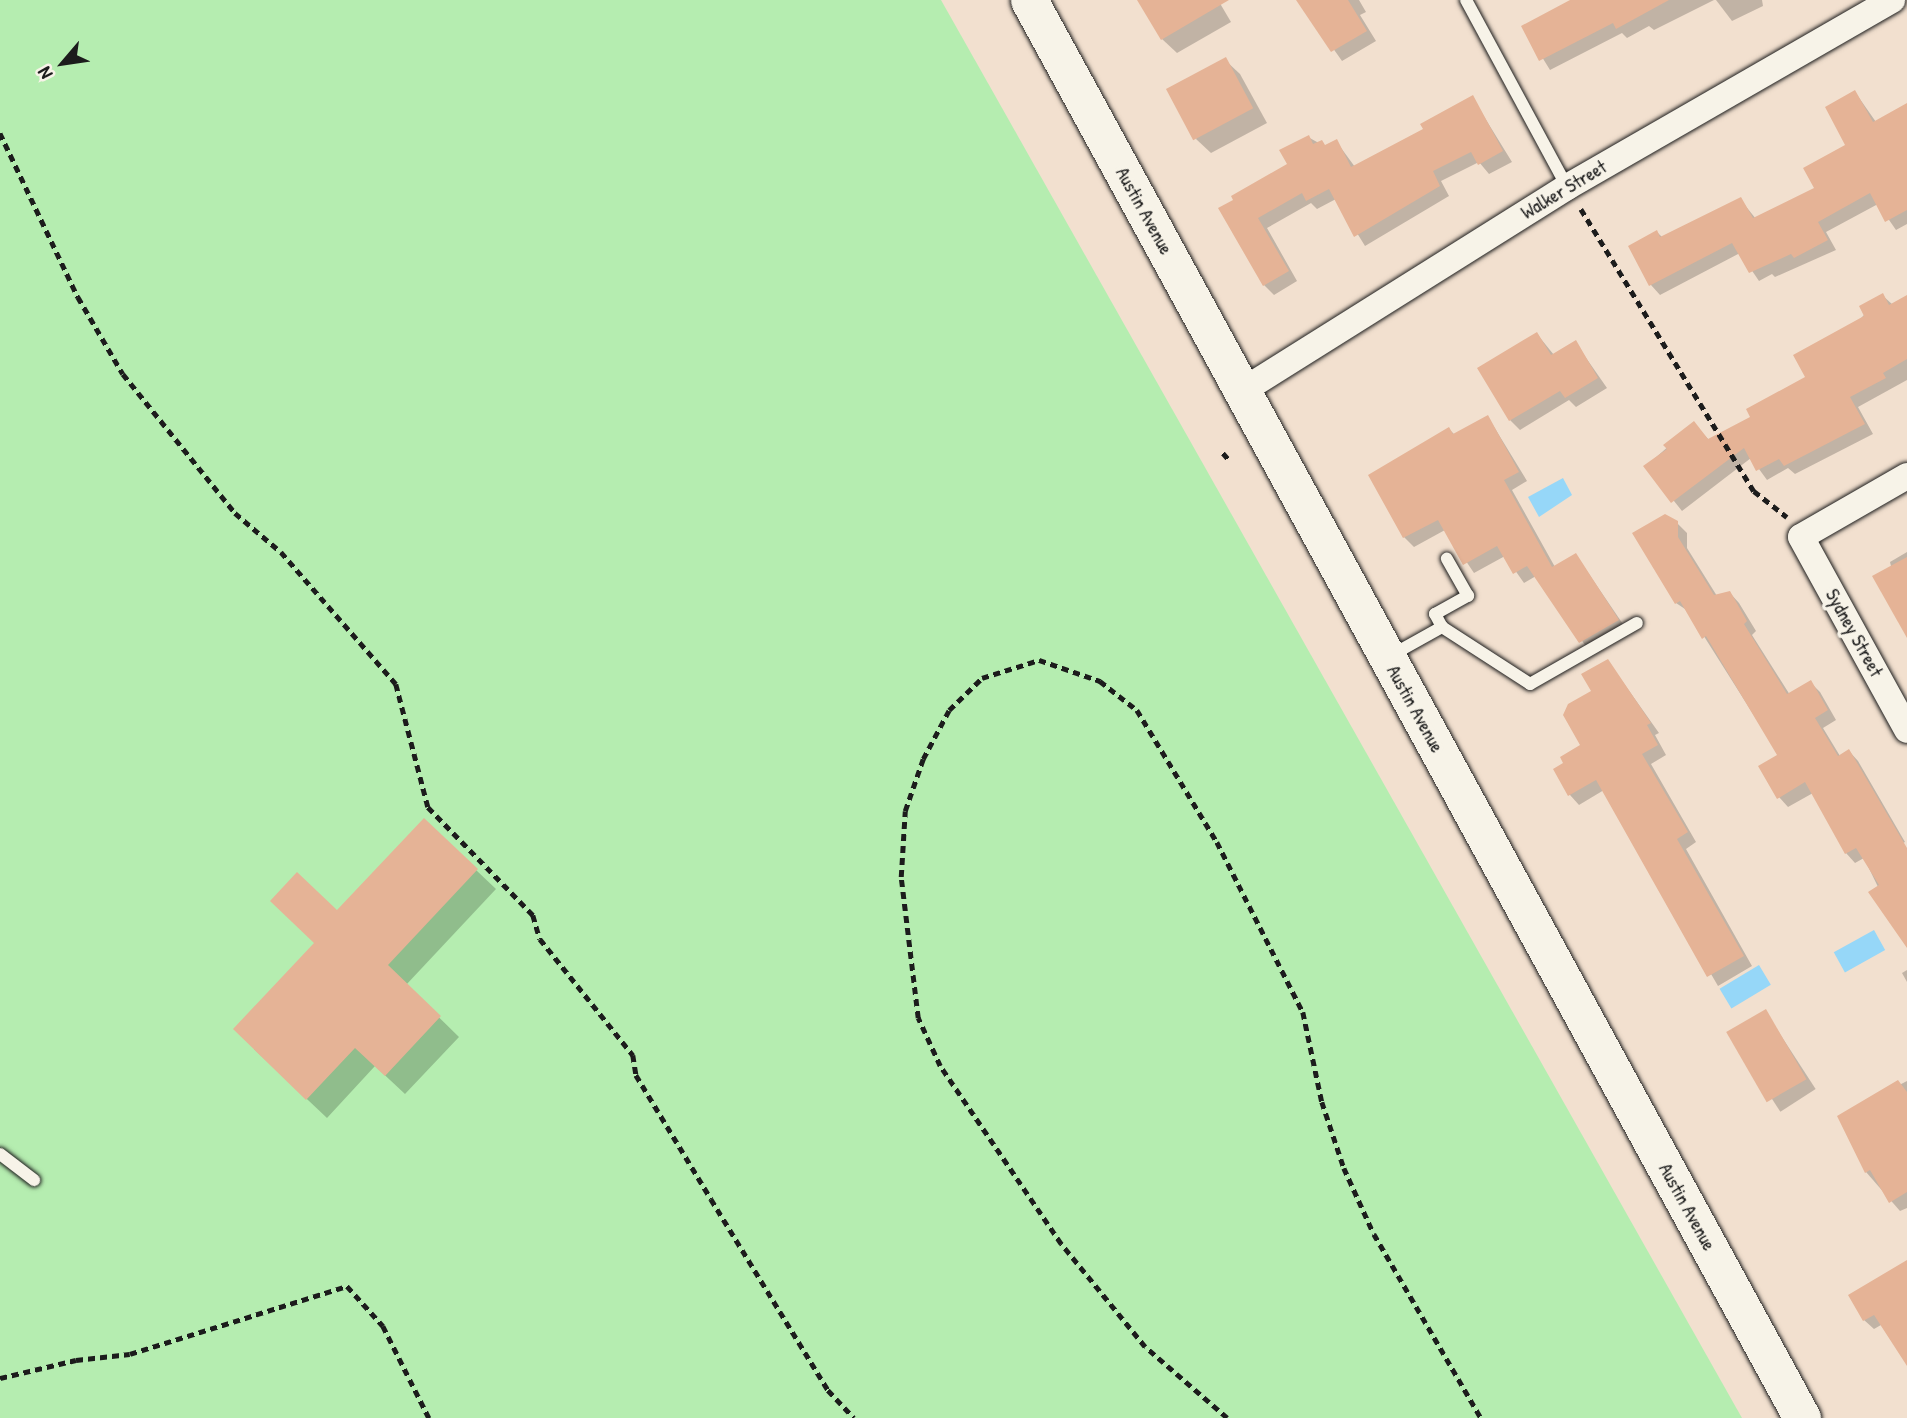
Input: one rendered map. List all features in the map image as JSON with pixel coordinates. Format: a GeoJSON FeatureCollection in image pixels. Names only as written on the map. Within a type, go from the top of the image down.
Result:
{"type":"FeatureCollection","features":[{"type":"Feature","properties":{"kind":"main road","name":"Austin Avenue"},"geometry":{"type":"LineString","coordinates":[[1029,0],[1802,1418]]}},
{"type":"Feature","properties":{"kind":"street","name":"Walker Street"},"geometry":{"type":"LineString","coordinates":[[1242,391],[1567,187],[1892,0]]}},
{"type":"Feature","properties":{"kind":"street"},"geometry":{"type":"LineString","coordinates":[[1801,537],[1907,476]]}},
{"type":"Feature","properties":{"kind":"street","name":"Sydney Street"},"geometry":{"type":"LineString","coordinates":[[1801,537],[1907,730]]}},
{"type":"Feature","properties":{"kind":"lane"},"geometry":{"type":"LineString","coordinates":[[1465,0],[1567,187]]}},
{"type":"Feature","properties":{"kind":"lane"},"geometry":{"type":"LineString","coordinates":[[1447,559],[1468,596],[1435,614],[1442,627],[1530,684],[1637,623]]}},
{"type":"Feature","properties":{"kind":"lane"},"geometry":{"type":"LineString","coordinates":[[1387,658],[1442,627]]}},
{"type":"Feature","properties":{"kind":"lane"},"geometry":{"type":"LineString","coordinates":[[0,1154],[34,1180]]}},
{"type":"Feature","properties":{"kind":"path"},"geometry":{"type":"LineString","coordinates":[[0,133],[78,297],[123,374],[235,513],[281,552],[396,684],[428,807],[533,915],[540,939],[633,1055],[636,1075],[711,1199],[828,1390],[854,1418]]}},
{"type":"Feature","properties":{"kind":"path"},"geometry":{"type":"LineString","coordinates":[[1567,187],[1754,491],[1780,508],[1801,537]]}},
{"type":"Feature","properties":{"kind":"path"},"geometry":{"type":"LineString","coordinates":[[1223,453],[1230,461]]}},
{"type":"Feature","properties":{"kind":"path"},"geometry":{"type":"LineString","coordinates":[[1227,1418],[1145,1346],[1061,1244],[940,1066],[918,1017],[901,877],[910,798],[923,759],[949,709],[982,678],[1039,660],[1100,681],[1138,710],[1217,842],[1303,1012],[1322,1102],[1343,1168],[1374,1234],[1481,1418]]}},
{"type":"Feature","properties":{"kind":"path"},"geometry":{"type":"LineString","coordinates":[[0,1378],[76,1360],[130,1354],[346,1286],[383,1326],[429,1418]]}},
{"type":"Feature","properties":{"kind":"green space"},"geometry":{"type":"Polygon","coordinates":[[[0,0],[941,0],[1742,1418],[0,1418],[0,0]]]}},
{"type":"Feature","properties":{"kind":"water"},"geometry":{"type":"Polygon","coordinates":[[[1563,478],[1572,495],[1539,517],[1528,497],[1563,478]]]}},
{"type":"Feature","properties":{"kind":"water"},"geometry":{"type":"Polygon","coordinates":[[[1874,930],[1885,950],[1845,972],[1834,952],[1874,930]]]}},
{"type":"Feature","properties":{"kind":"water"},"geometry":{"type":"Polygon","coordinates":[[[1759,965],[1771,985],[1731,1008],[1720,989],[1759,965]]]}},
{"type":"Feature","properties":{"kind":"building"},"geometry":{"type":"Polygon","coordinates":[[[1137,0],[1229,0],[1161,40],[1137,0]]]}},
{"type":"Feature","properties":{"kind":"building"},"geometry":{"type":"Polygon","coordinates":[[[1296,0],[1348,0],[1367,31],[1331,52],[1296,0]]]}},
{"type":"Feature","properties":{"kind":"building"},"geometry":{"type":"Polygon","coordinates":[[[1570,0],[1669,0],[1616,29],[1613,23],[1539,61],[1521,26],[1570,0]]]}},
{"type":"Feature","properties":{"kind":"building"},"geometry":{"type":"Polygon","coordinates":[[[1226,57],[1253,108],[1193,140],[1166,89],[1226,57]]]}},
{"type":"Feature","properties":{"kind":"building"},"geometry":{"type":"Polygon","coordinates":[[[1855,90],[1873,122],[1907,103],[1907,210],[1885,222],[1870,193],[1818,222],[1828,240],[1794,258],[1791,254],[1749,273],[1732,243],[1649,286],[1628,246],[1657,230],[1660,237],[1741,197],[1753,218],[1814,188],[1803,168],[1845,145],[1825,107],[1855,90]]]}},
{"type":"Feature","properties":{"kind":"building"},"geometry":{"type":"Polygon","coordinates":[[[1473,95],[1503,151],[1478,165],[1471,152],[1433,171],[1440,186],[1354,237],[1329,189],[1306,201],[1302,193],[1258,218],[1289,271],[1263,286],[1218,208],[1233,200],[1231,196],[1287,164],[1279,150],[1309,135],[1313,144],[1322,140],[1325,145],[1337,139],[1351,167],[1423,129],[1420,124],[1473,95]]]}},
{"type":"Feature","properties":{"kind":"building"},"geometry":{"type":"Polygon","coordinates":[[[1883,293],[1889,305],[1907,295],[1907,359],[1883,373],[1886,378],[1850,397],[1865,424],[1784,466],[1779,459],[1756,471],[1744,448],[1671,503],[1643,466],[1667,449],[1663,445],[1694,421],[1708,439],[1750,417],[1746,409],[1805,377],[1793,355],[1864,316],[1859,306],[1883,293]]]}},
{"type":"Feature","properties":{"kind":"building"},"geometry":{"type":"Polygon","coordinates":[[[1537,332],[1551,355],[1576,340],[1598,378],[1565,398],[1560,391],[1509,421],[1477,368],[1537,332]]]}},
{"type":"Feature","properties":{"kind":"building"},"geometry":{"type":"Polygon","coordinates":[[[1488,415],[1519,472],[1504,480],[1552,567],[1576,553],[1619,620],[1579,643],[1527,566],[1513,574],[1497,546],[1463,565],[1438,520],[1403,538],[1368,475],[1449,427],[1453,434],[1488,415]]]}},
{"type":"Feature","properties":{"kind":"building"},"geometry":{"type":"Polygon","coordinates":[[[1665,514],[1678,521],[1678,537],[1714,595],[1730,591],[1747,621],[1744,624],[1787,694],[1811,680],[1828,710],[1815,718],[1838,756],[1849,749],[1907,848],[1907,948],[1868,892],[1879,885],[1856,848],[1845,854],[1805,782],[1777,799],[1758,766],[1777,755],[1706,636],[1702,639],[1680,601],[1675,604],[1632,533],[1665,514]]]}},
{"type":"Feature","properties":{"kind":"building"},"geometry":{"type":"Polygon","coordinates":[[[1907,557],[1907,638],[1872,576],[1907,557]]]}},
{"type":"Feature","properties":{"kind":"building"},"geometry":{"type":"Polygon","coordinates":[[[1608,659],[1651,723],[1647,725],[1658,745],[1642,754],[1688,832],[1677,839],[1744,956],[1707,977],[1596,780],[1568,796],[1553,769],[1563,763],[1560,757],[1580,745],[1563,715],[1568,704],[1591,691],[1581,674],[1608,659]]]}},
{"type":"Feature","properties":{"kind":"building"},"geometry":{"type":"Polygon","coordinates":[[[424,818],[478,869],[388,965],[441,1016],[385,1076],[355,1048],[306,1100],[233,1029],[314,943],[270,901],[297,872],[337,910],[424,818]]]}},
{"type":"Feature","properties":{"kind":"building"},"geometry":{"type":"Polygon","coordinates":[[[1766,1009],[1806,1079],[1767,1102],[1726,1032],[1766,1009]]]}},
{"type":"Feature","properties":{"kind":"building"},"geometry":{"type":"Polygon","coordinates":[[[1898,1080],[1907,1092],[1907,1192],[1889,1203],[1870,1170],[1865,1173],[1837,1116],[1898,1080]]]}},
{"type":"Feature","properties":{"kind":"building"},"geometry":{"type":"Polygon","coordinates":[[[1907,1260],[1907,1366],[1874,1315],[1863,1321],[1848,1295],[1907,1260]]]}}]}
